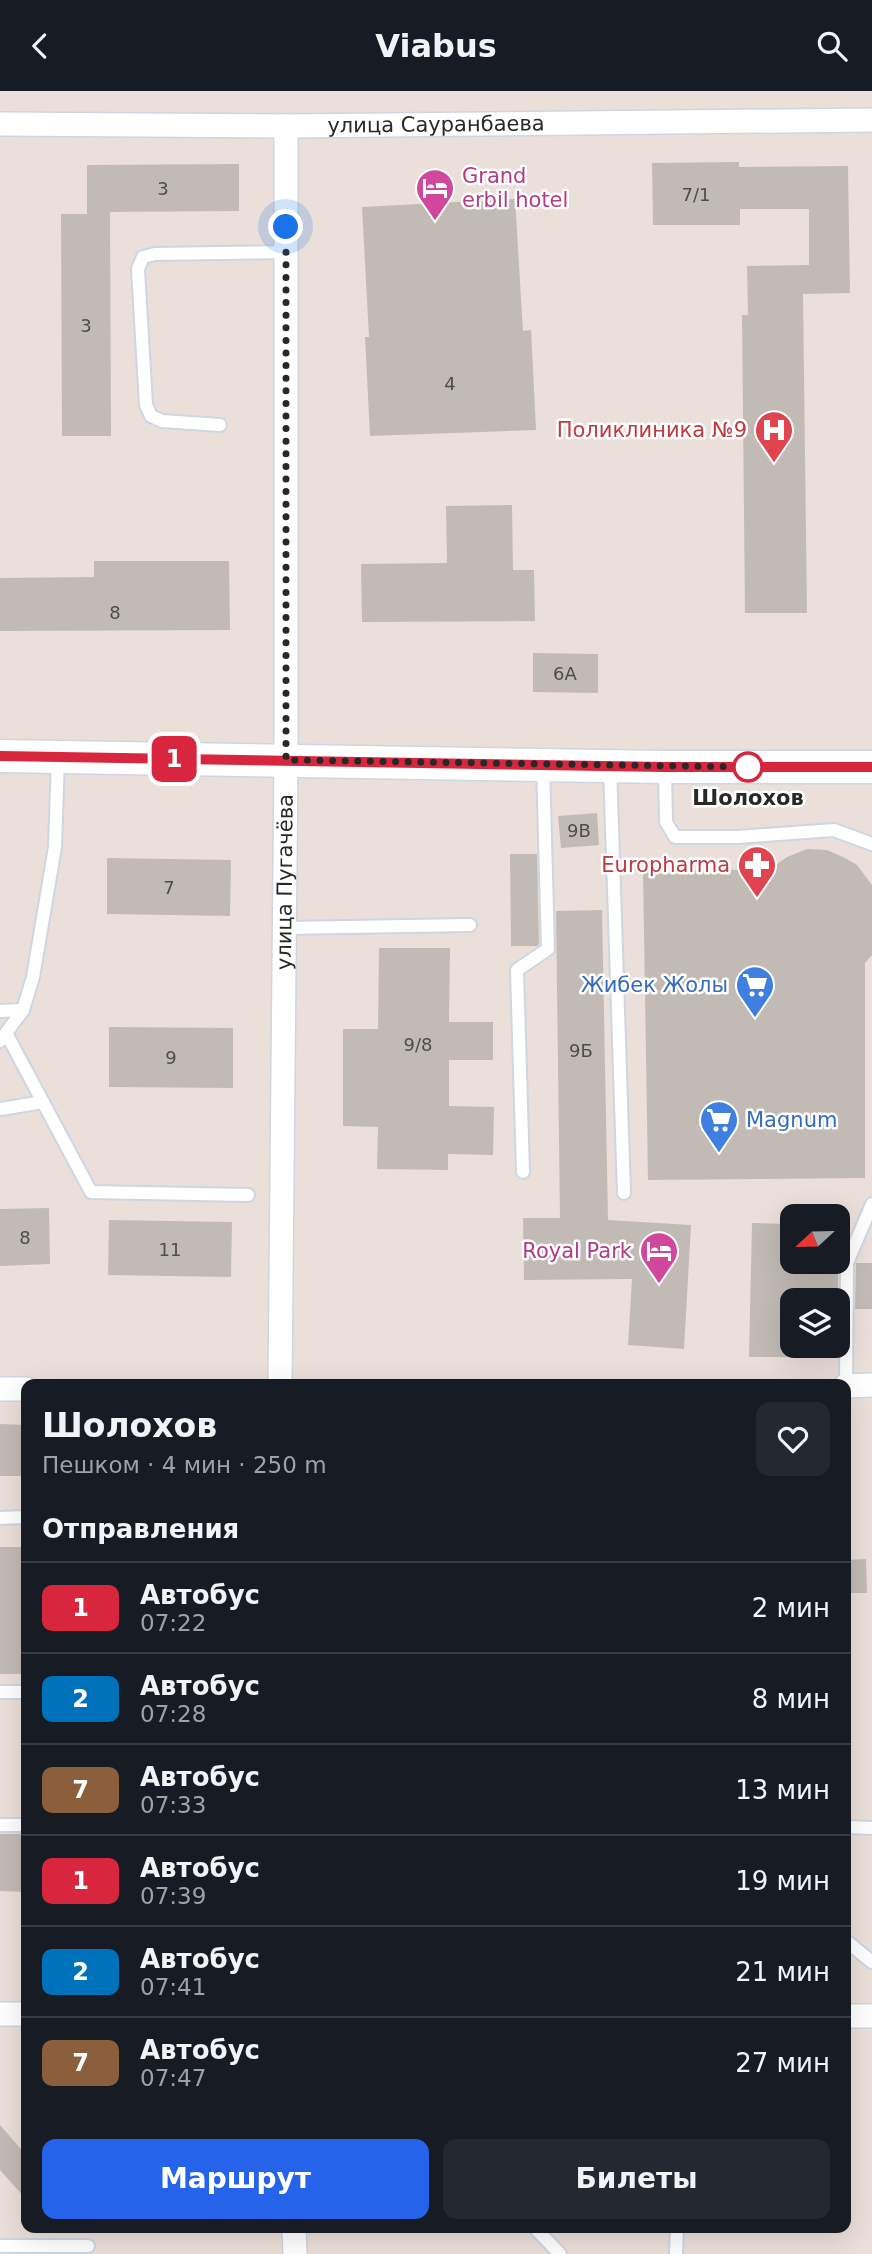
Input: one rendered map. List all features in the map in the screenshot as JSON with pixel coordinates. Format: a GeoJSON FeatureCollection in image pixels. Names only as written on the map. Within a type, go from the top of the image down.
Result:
{"type":"FeatureCollection","features":[{"type":"Feature","properties":{"kind":"main road"},"geometry":{"type":"LineString","coordinates":[[0,756],[665,767],[872,767]]}},
{"type":"Feature","properties":{"kind":"street","name":"улица Сауранбаева"},"geometry":{"type":"LineString","coordinates":[[0,124],[286,126],[872,120]]}},
{"type":"Feature","properties":{"kind":"street","name":"улица Пугачёва"},"geometry":{"type":"LineString","coordinates":[[280,1379],[286,760],[286,126]]}},
{"type":"Feature","properties":{"kind":"street"},"geometry":{"type":"LineString","coordinates":[[851,1386],[872,1385]]}},
{"type":"Feature","properties":{"kind":"street"},"geometry":{"type":"LineString","coordinates":[[0,1389],[21,1389]]}},
{"type":"Feature","properties":{"kind":"street"},"geometry":{"type":"LineString","coordinates":[[0,2014],[21,2014]]}},
{"type":"Feature","properties":{"kind":"street"},"geometry":{"type":"LineString","coordinates":[[851,2016],[872,2016]]}},
{"type":"Feature","properties":{"kind":"street"},"geometry":{"type":"LineString","coordinates":[[294,2233],[295,2254]]}},
{"type":"Feature","properties":{"kind":"lane"},"geometry":{"type":"LineString","coordinates":[[220,425],[162,421],[151,416],[146,405],[138,269],[142,257],[155,254],[286,253]]}},
{"type":"Feature","properties":{"kind":"lane"},"geometry":{"type":"LineString","coordinates":[[58,757],[55,846],[33,977],[23,1010],[3,1037],[43,1102],[91,1192],[248,1195]]}},
{"type":"Feature","properties":{"kind":"lane"},"geometry":{"type":"LineString","coordinates":[[523,1172],[517,969],[548,949],[543,763]]}},
{"type":"Feature","properties":{"kind":"lane"},"geometry":{"type":"LineString","coordinates":[[610,765],[624,1193]]}},
{"type":"Feature","properties":{"kind":"lane"},"geometry":{"type":"LineString","coordinates":[[665,767],[666,822],[675,837],[738,837],[834,830],[872,844]]}},
{"type":"Feature","properties":{"kind":"lane"},"geometry":{"type":"LineString","coordinates":[[285,929],[470,925]]}},
{"type":"Feature","properties":{"kind":"lane"},"geometry":{"type":"LineString","coordinates":[[0,1011],[23,1010]]}},
{"type":"Feature","properties":{"kind":"lane"},"geometry":{"type":"LineString","coordinates":[[0,1109],[43,1102]]}},
{"type":"Feature","properties":{"kind":"lane"},"geometry":{"type":"LineString","coordinates":[[846,1379],[847,1263],[872,1204]]}},
{"type":"Feature","properties":{"kind":"lane"},"geometry":{"type":"LineString","coordinates":[[0,1518],[21,1517]]}},
{"type":"Feature","properties":{"kind":"lane"},"geometry":{"type":"LineString","coordinates":[[0,1692],[21,1692]]}},
{"type":"Feature","properties":{"kind":"lane"},"geometry":{"type":"LineString","coordinates":[[0,1825],[21,1825]]}},
{"type":"Feature","properties":{"kind":"lane"},"geometry":{"type":"LineString","coordinates":[[851,1827],[872,1828]]}},
{"type":"Feature","properties":{"kind":"lane"},"geometry":{"type":"LineString","coordinates":[[851,1945],[872,1962]]}},
{"type":"Feature","properties":{"kind":"lane"},"geometry":{"type":"LineString","coordinates":[[540,2233],[561,2254]]}},
{"type":"Feature","properties":{"kind":"lane"},"geometry":{"type":"LineString","coordinates":[[676,2254],[677,2233]]}},
{"type":"Feature","properties":{"kind":"lane"},"geometry":{"type":"LineString","coordinates":[[0,2246],[88,2246]]}},
{"type":"Feature","properties":{"kind":"building"},"geometry":{"type":"Polygon","coordinates":[[[739,162],[739,167],[848,166],[850,293],[803,294],[807,613],[745,613],[742,315],[748,315],[747,266],[809,265],[809,209],[740,209],[740,225],[653,225],[652,163],[739,162]]]}},
{"type":"Feature","properties":{"kind":"building"},"geometry":{"type":"Polygon","coordinates":[[[239,164],[239,211],[110,212],[111,436],[62,436],[61,214],[87,214],[87,165],[239,164]]]}},
{"type":"Feature","properties":{"kind":"building"},"geometry":{"type":"Polygon","coordinates":[[[515,199],[523,331],[531,330],[536,430],[370,436],[365,337],[369,337],[362,207],[515,199]]]}},
{"type":"Feature","properties":{"kind":"building"},"geometry":{"type":"Polygon","coordinates":[[[512,505],[513,570],[534,570],[535,621],[362,622],[361,564],[447,563],[446,506],[512,505]]]}},
{"type":"Feature","properties":{"kind":"building"},"geometry":{"type":"Polygon","coordinates":[[[94,561],[229,561],[230,630],[0,631],[0,578],[94,577],[94,561]]]}},
{"type":"Feature","properties":{"kind":"building"},"geometry":{"type":"Polygon","coordinates":[[[533,653],[598,654],[598,693],[533,692],[533,653]]]}},
{"type":"Feature","properties":{"kind":"building"},"geometry":{"type":"Polygon","coordinates":[[[597,813],[599,845],[561,848],[558,816],[597,813]]]}},
{"type":"Feature","properties":{"kind":"building","name":"Жибек Жолы"},"geometry":{"type":"Polygon","coordinates":[[[807,849],[827,850],[845,858],[857,865],[872,885],[872,955],[865,963],[865,1178],[648,1180],[643,872],[770,869],[787,857],[807,849]]]}},
{"type":"Feature","properties":{"kind":"building"},"geometry":{"type":"Polygon","coordinates":[[[510,854],[537,854],[537,946],[511,946],[510,854]]]}},
{"type":"Feature","properties":{"kind":"building"},"geometry":{"type":"Polygon","coordinates":[[[107,858],[231,860],[230,916],[107,914],[107,858]]]}},
{"type":"Feature","properties":{"kind":"building"},"geometry":{"type":"Polygon","coordinates":[[[602,910],[608,1220],[691,1225],[684,1349],[628,1345],[632,1279],[524,1280],[523,1218],[560,1218],[556,911],[602,910]]]}},
{"type":"Feature","properties":{"kind":"building"},"geometry":{"type":"Polygon","coordinates":[[[379,948],[450,948],[449,1022],[493,1022],[493,1060],[449,1060],[449,1106],[494,1107],[493,1155],[448,1154],[448,1170],[377,1169],[378,1127],[343,1126],[343,1029],[378,1029],[379,948]]]}},
{"type":"Feature","properties":{"kind":"building"},"geometry":{"type":"Polygon","coordinates":[[[109,1027],[233,1028],[233,1088],[109,1087],[109,1027]]]}},
{"type":"Feature","properties":{"kind":"building"},"geometry":{"type":"Polygon","coordinates":[[[49,1208],[50,1264],[0,1266],[0,1209],[49,1208]]]}},
{"type":"Feature","properties":{"kind":"building"},"geometry":{"type":"Polygon","coordinates":[[[109,1220],[232,1222],[231,1277],[108,1275],[109,1220]]]}},
{"type":"Feature","properties":{"kind":"building"},"geometry":{"type":"Polygon","coordinates":[[[752,1223],[780,1224],[780,1274],[838,1274],[838,1288],[780,1288],[780,1357],[749,1357],[752,1223]]]}},
{"type":"Feature","properties":{"kind":"building"},"geometry":{"type":"Polygon","coordinates":[[[856,1263],[872,1263],[872,1309],[855,1309],[856,1263]]]}},
{"type":"Feature","properties":{"kind":"building"},"geometry":{"type":"Polygon","coordinates":[[[0,1424],[21,1425],[21,1476],[0,1476],[0,1424]]]}},
{"type":"Feature","properties":{"kind":"building"},"geometry":{"type":"Polygon","coordinates":[[[0,1547],[21,1547],[21,1674],[0,1674],[0,1547]]]}},
{"type":"Feature","properties":{"kind":"building"},"geometry":{"type":"Polygon","coordinates":[[[866,1559],[867,1593],[851,1593],[851,1560],[866,1559]]]}},
{"type":"Feature","properties":{"kind":"building"},"geometry":{"type":"Polygon","coordinates":[[[0,1834],[21,1834],[21,1892],[0,1891],[0,1834]]]}},
{"type":"Feature","properties":{"kind":"building"},"geometry":{"type":"Polygon","coordinates":[[[0,2125],[21,2149],[21,2193],[0,2170],[0,2125]]]}},
{"type":"Feature","properties":{"kind":"bus line","name":"1"},"geometry":{"type":"LineString","coordinates":[[0,756],[665,767],[872,767]]}},
{"type":"Feature","properties":{"kind":"place","name":"Grand erbil hotel"},"geometry":{"type":"Point","coordinates":[435,222]}},
{"type":"Feature","properties":{"kind":"place","name":"Поликлиника №9"},"geometry":{"type":"Point","coordinates":[774,464]}},
{"type":"Feature","properties":{"kind":"place","name":"Шолохов"},"geometry":{"type":"Point","coordinates":[748,767]}},
{"type":"Feature","properties":{"kind":"place","name":"Europharma"},"geometry":{"type":"Point","coordinates":[757,899]}},
{"type":"Feature","properties":{"kind":"place","name":"Жибек Жолы"},"geometry":{"type":"Point","coordinates":[755,1019]}},
{"type":"Feature","properties":{"kind":"place","name":"Magnum"},"geometry":{"type":"Point","coordinates":[719,1154]}},
{"type":"Feature","properties":{"kind":"place","name":"Royal Park"},"geometry":{"type":"Point","coordinates":[659,1285]}},
{"type":"Feature","properties":{"kind":"route"},"geometry":{"type":"LineString","coordinates":[[286,227],[286,760],[748,767]]}}]}
